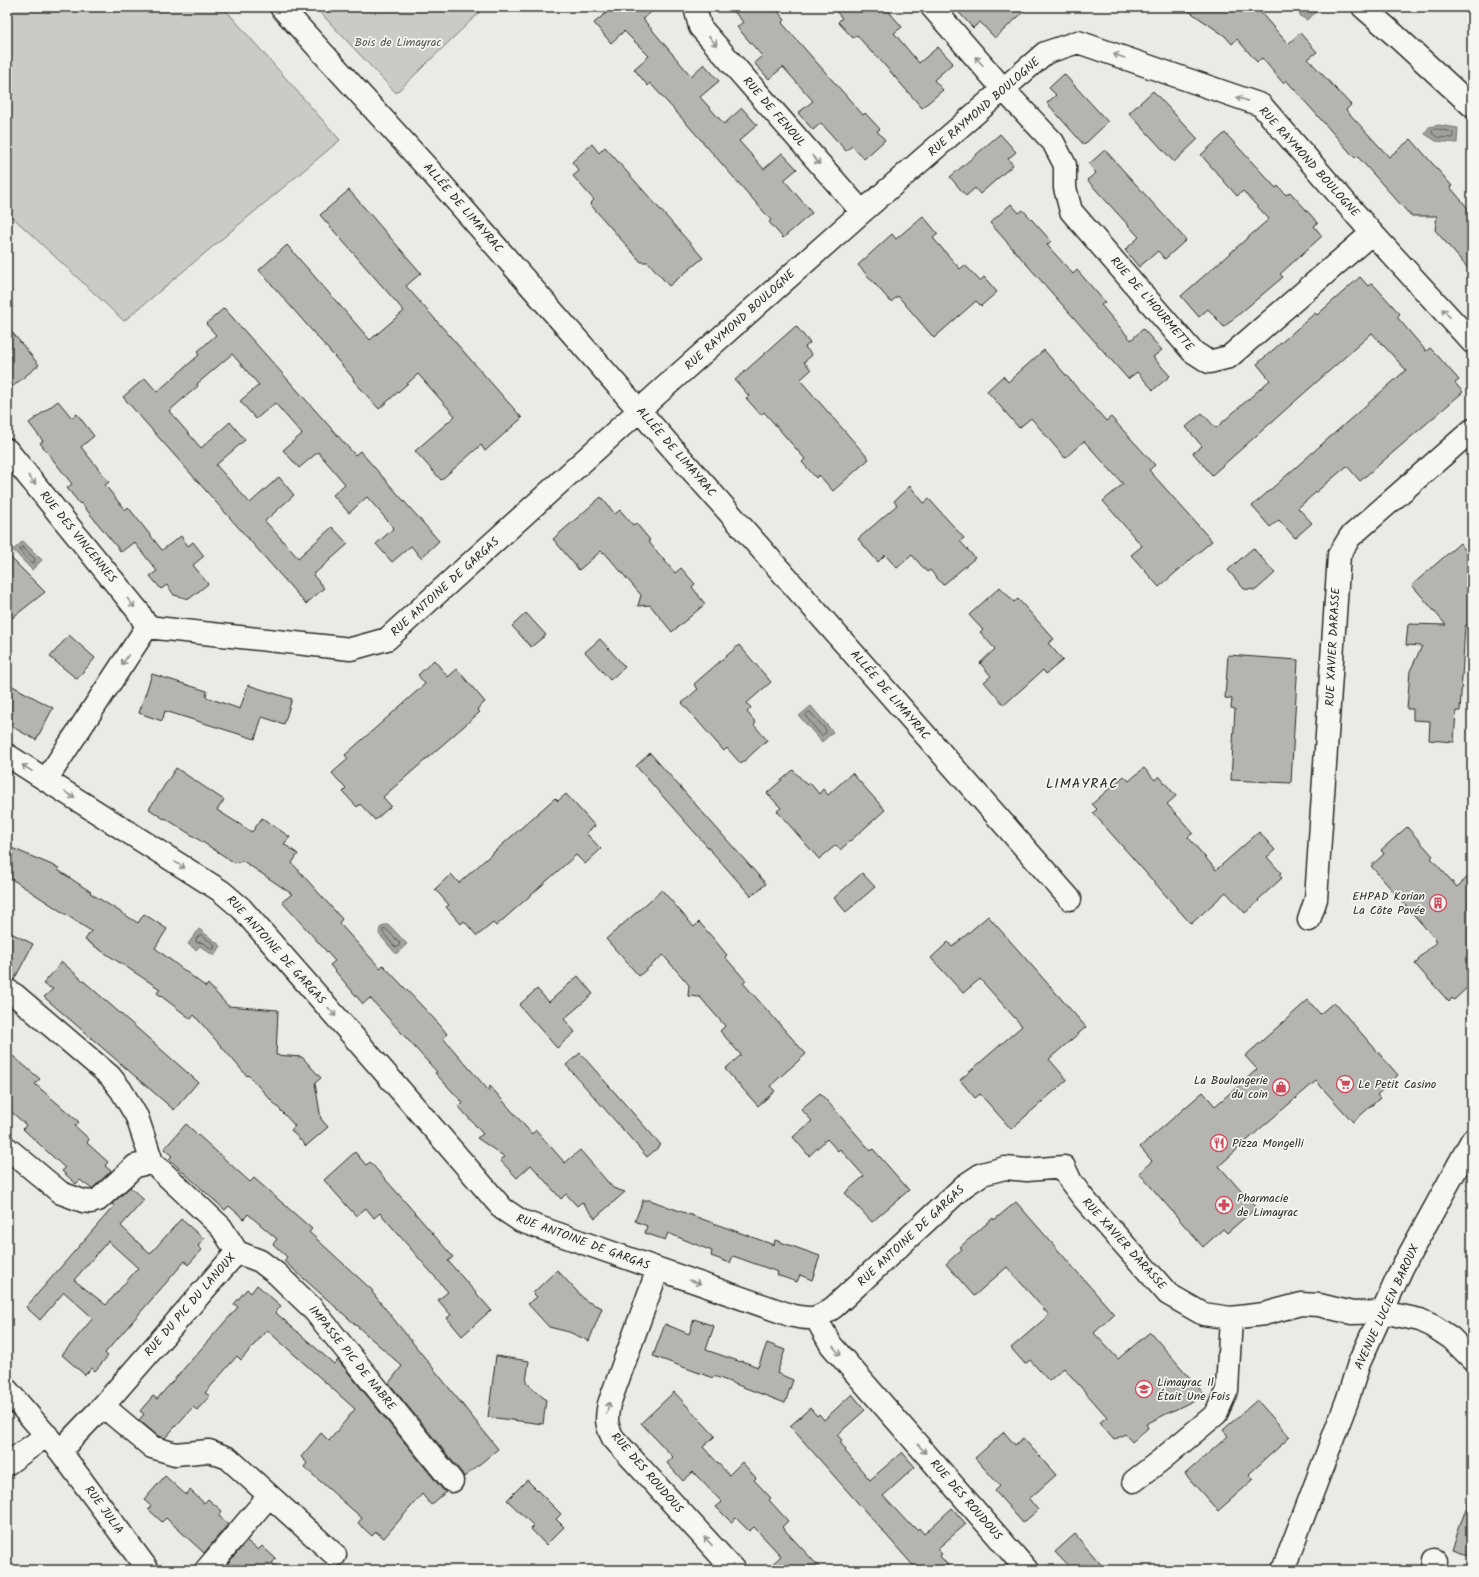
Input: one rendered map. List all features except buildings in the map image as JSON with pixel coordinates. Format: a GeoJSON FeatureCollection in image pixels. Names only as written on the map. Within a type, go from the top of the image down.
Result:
{"type":"FeatureCollection","features":[{"type":"Feature","properties":{"kind":"street","name":"ALLÉE DE LIMAYRAC"},"geometry":{"type":"LineString","coordinates":[[280,7],[432,173],[1070,899]]}},
{"type":"Feature","properties":{"kind":"street","name":"RUE DE FENOUL"},"geometry":{"type":"LineString","coordinates":[[696,7],[700,26],[862,212]]}},
{"type":"Feature","properties":{"kind":"street"},"geometry":{"type":"LineString","coordinates":[[932,7],[1004,90]]}},
{"type":"Feature","properties":{"kind":"street"},"geometry":{"type":"LineString","coordinates":[[1363,7],[1472,106]]}},
{"type":"Feature","properties":{"kind":"street","name":"RUE RAYMOND BOULOGNE"},"geometry":{"type":"LineString","coordinates":[[639,410],[862,212],[1045,53],[1078,42],[1261,105],[1372,233],[1472,342]]}},
{"type":"Feature","properties":{"kind":"street","name":"RUE DE L'HOURMETTE"},"geometry":{"type":"LineString","coordinates":[[1004,90],[1053,142],[1065,165],[1065,188],[1071,211],[1192,351],[1210,362],[1229,357],[1372,233]]}},
{"type":"Feature","properties":{"kind":"street","name":"RUE ANTOINE DE GARGAS"},"geometry":{"type":"LineString","coordinates":[[147,627],[351,649],[387,639],[639,410]]}},
{"type":"Feature","properties":{"kind":"street","name":"RUE XAVIER DARASSE"},"geometry":{"type":"LineString","coordinates":[[1309,920],[1316,899],[1339,555],[1350,537],[1472,430]]}},
{"type":"Feature","properties":{"kind":"street","name":"RUE DES VINCENNES"},"geometry":{"type":"LineString","coordinates":[[7,450],[138,611],[147,627]]}},
{"type":"Feature","properties":{"kind":"street"},"geometry":{"type":"LineString","coordinates":[[7,755],[46,780],[147,627]]}},
{"type":"Feature","properties":{"kind":"street","name":"RUE ANTOINE DE GARGAS"},"geometry":{"type":"LineString","coordinates":[[46,780],[221,891],[241,908],[402,1091],[503,1209],[521,1221],[790,1315],[805,1319],[816,1318],[824,1315],[834,1307],[964,1186],[982,1174],[1005,1168],[1027,1170],[1064,1167]]}},
{"type":"Feature","properties":{"kind":"street","name":"RUE DU PIC DU LANOUX"},"geometry":{"type":"LineString","coordinates":[[7,990],[15,995],[110,1076],[138,1117],[152,1162],[221,1227],[237,1252],[102,1406],[53,1443],[7,1464]]}},
{"type":"Feature","properties":{"kind":"street","name":"AVENUE LUCIEN BAROUX"},"geometry":{"type":"LineString","coordinates":[[1283,1570],[1347,1401],[1359,1363],[1402,1268],[1472,1140]]}},
{"type":"Feature","properties":{"kind":"street"},"geometry":{"type":"LineString","coordinates":[[7,1148],[61,1193],[90,1202],[98,1200],[135,1166],[152,1162]]}},
{"type":"Feature","properties":{"kind":"street","name":"RUE XAVIER DARASSE"},"geometry":{"type":"LineString","coordinates":[[1064,1167],[1071,1182],[1084,1199],[1168,1294],[1203,1314],[1231,1318],[1264,1314],[1300,1304],[1319,1305],[1352,1313],[1383,1312],[1420,1320],[1432,1326],[1451,1338],[1472,1359]]}},
{"type":"Feature","properties":{"kind":"street","name":"IMPASSE PIC DE NABRE"},"geometry":{"type":"LineString","coordinates":[[237,1252],[260,1261],[277,1274],[312,1308],[452,1481]]}},
{"type":"Feature","properties":{"kind":"street","name":"RUE DES ROUDOUS"},"geometry":{"type":"LineString","coordinates":[[658,1269],[609,1404],[606,1417],[608,1428],[614,1438],[734,1570]]}},
{"type":"Feature","properties":{"kind":"street","name":"RUE DES ROUDOUS"},"geometry":{"type":"LineString","coordinates":[[816,1318],[831,1344],[1027,1570]]}},
{"type":"Feature","properties":{"kind":"street"},"geometry":{"type":"LineString","coordinates":[[1134,1481],[1216,1414],[1227,1390],[1231,1318]]}},
{"type":"Feature","properties":{"kind":"street","name":"RUE JULIA"},"geometry":{"type":"LineString","coordinates":[[7,1390],[53,1443],[148,1570]]}},
{"type":"Feature","properties":{"kind":"street"},"geometry":{"type":"LineString","coordinates":[[102,1406],[152,1447],[175,1454],[209,1451],[228,1458],[335,1555]]}},
{"type":"Feature","properties":{"kind":"street"},"geometry":{"type":"LineString","coordinates":[[206,1570],[269,1496]]}},
{"type":"Feature","properties":{"kind":"green space"},"geometry":{"type":"Polygon","coordinates":[[[7,7],[223,7],[340,140],[124,321],[7,212],[7,7]]]}},
{"type":"Feature","properties":{"kind":"green space","name":"Bois de Limayrac"},"geometry":{"type":"Polygon","coordinates":[[[315,7],[485,7],[396,93],[315,7]]]}},
{"type":"Feature","properties":{"kind":"water"},"geometry":{"type":"Polygon","coordinates":[[[1299,7],[1322,7],[1307,20],[1300,16],[1298,9],[1299,7]]]}},
{"type":"Feature","properties":{"kind":"water"},"geometry":{"type":"Polygon","coordinates":[[[1438,125],[1458,128],[1457,143],[1436,141],[1425,134],[1429,127],[1438,125]]]}},
{"type":"Feature","properties":{"kind":"water"},"geometry":{"type":"Polygon","coordinates":[[[23,541],[42,560],[32,570],[13,550],[23,541]]]}},
{"type":"Feature","properties":{"kind":"water"},"geometry":{"type":"Polygon","coordinates":[[[811,706],[833,732],[822,742],[799,716],[811,706]]]}},
{"type":"Feature","properties":{"kind":"water"},"geometry":{"type":"Polygon","coordinates":[[[384,925],[389,925],[407,944],[396,954],[379,934],[380,928],[384,925]]]}},
{"type":"Feature","properties":{"kind":"water"},"geometry":{"type":"Polygon","coordinates":[[[199,929],[221,946],[214,956],[200,946],[196,950],[188,944],[199,929]]]}},
{"type":"Feature","properties":{"kind":"place","name":"EHPAD Korian La Côte Pavée"},"geometry":{"type":"Point","coordinates":[1438,903]}},
{"type":"Feature","properties":{"kind":"place","name":"Le Petit Casino"},"geometry":{"type":"Point","coordinates":[1345,1084]}},
{"type":"Feature","properties":{"kind":"place","name":"La Boulangerie du coin"},"geometry":{"type":"Point","coordinates":[1281,1087]}},
{"type":"Feature","properties":{"kind":"place","name":"Pizza Mongelli"},"geometry":{"type":"Point","coordinates":[1219,1143]}},
{"type":"Feature","properties":{"kind":"place","name":"Pharmacie de Limayrac"},"geometry":{"type":"Point","coordinates":[1224,1205]}},
{"type":"Feature","properties":{"kind":"place","name":"Limayrac Il Était Une Fois"},"geometry":{"type":"Point","coordinates":[1144,1389]}},
{"type":"Feature","properties":{"kind":"district","name":"LIMAYRAC"},"geometry":{"type":"Point","coordinates":[1082,784]}}]}
